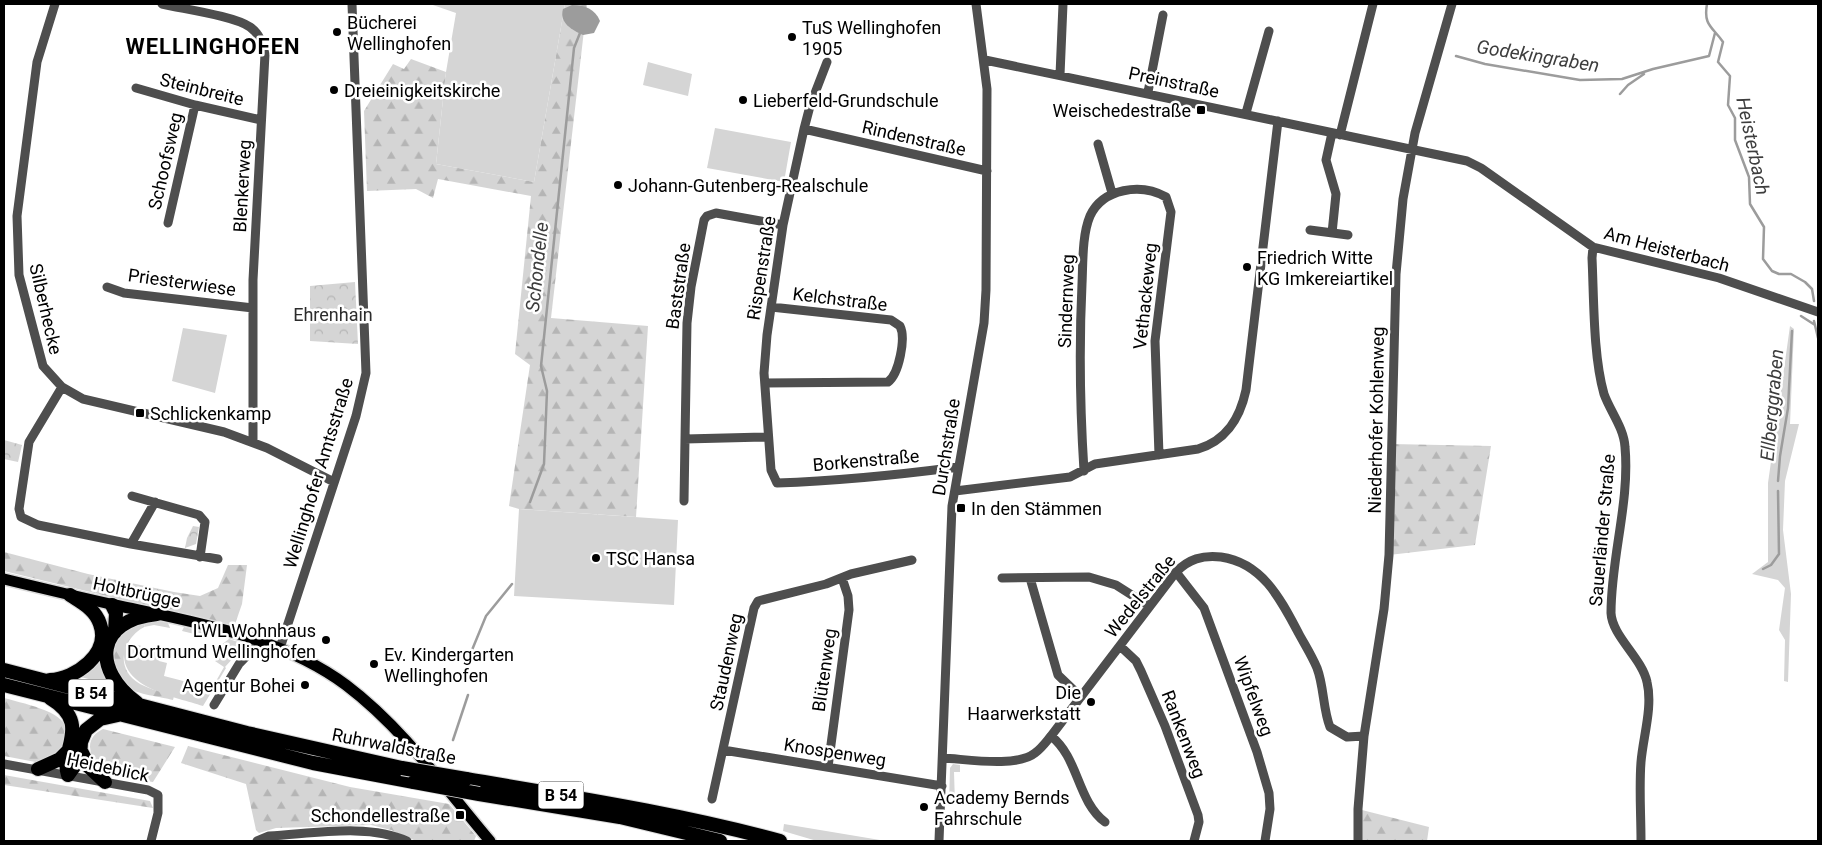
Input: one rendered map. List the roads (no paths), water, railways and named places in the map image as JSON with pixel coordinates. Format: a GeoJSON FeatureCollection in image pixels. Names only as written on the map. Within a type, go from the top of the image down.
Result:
{"type":"FeatureCollection","features":[{"type":"Feature","properties":{"kind":"highway"},"geometry":{"type":"LineString","coordinates":[[70,595],[89,607],[101,626]]}},
{"type":"Feature","properties":{"kind":"highway"},"geometry":{"type":"LineString","coordinates":[[39,679],[58,679],[85,667],[98,649],[101,626],[112,604]]}},
{"type":"Feature","properties":{"kind":"highway"},"geometry":{"type":"LineString","coordinates":[[112,604],[116,613],[115,632],[106,651],[110,675],[121,689],[142,706]]}},
{"type":"Feature","properties":{"kind":"highway"},"geometry":{"type":"LineString","coordinates":[[115,632],[131,619],[157,614]]}},
{"type":"Feature","properties":{"kind":"highway","name":"Ruhrwaldstraße"},"geometry":{"type":"LineString","coordinates":[[4,670],[347,758],[656,812],[729,827],[780,841]]}},
{"type":"Feature","properties":{"kind":"highway","name":"Ruhrwaldstraße"},"geometry":{"type":"LineString","coordinates":[[4,685],[313,763],[479,794],[629,819],[720,841]]}},
{"type":"Feature","properties":{"kind":"highway"},"geometry":{"type":"LineString","coordinates":[[44,695],[62,707],[71,723],[76,751],[105,782]]}},
{"type":"Feature","properties":{"kind":"highway"},"geometry":{"type":"LineString","coordinates":[[68,775],[83,735],[90,725],[106,716],[122,715]]}},
{"type":"Feature","properties":{"kind":"highway"},"geometry":{"type":"LineString","coordinates":[[38,770],[76,751]]}},
{"type":"Feature","properties":{"kind":"main road","name":"Holtbrügge"},"geometry":{"type":"LineString","coordinates":[[4,579],[157,614],[261,641],[280,648],[330,674],[361,698],[410,746],[487,840]]}},
{"type":"Feature","properties":{"kind":"street","name":"Silberhecke"},"geometry":{"type":"LineString","coordinates":[[55,4],[37,62],[19,200],[17,233],[19,275],[37,352],[43,366],[62,387],[92,402],[194,424],[252,442],[334,482]]}},
{"type":"Feature","properties":{"kind":"street","name":"Blenkerweg"},"geometry":{"type":"LineString","coordinates":[[162,4],[242,22],[256,32],[263,44],[265,54],[253,308],[252,442]]}},
{"type":"Feature","properties":{"kind":"street","name":"Wellinghofer Amtsstraße"},"geometry":{"type":"LineString","coordinates":[[280,648],[363,392],[366,373],[352,4]]}},
{"type":"Feature","properties":{"kind":"street"},"geometry":{"type":"LineString","coordinates":[[976,4],[985,60]]}},
{"type":"Feature","properties":{"kind":"street"},"geometry":{"type":"LineString","coordinates":[[1060,75],[1063,4]]}},
{"type":"Feature","properties":{"kind":"street"},"geometry":{"type":"LineString","coordinates":[[1332,233],[1336,194],[1326,160],[1336,134],[1373,4]]}},
{"type":"Feature","properties":{"kind":"street","name":"Niederhofer Kohlenweg"},"geometry":{"type":"LineString","coordinates":[[1358,841],[1358,809],[1364,736],[1387,581],[1397,254],[1412,149],[1452,4]]}},
{"type":"Feature","properties":{"kind":"street"},"geometry":{"type":"LineString","coordinates":[[1148,92],[1163,15]]}},
{"type":"Feature","properties":{"kind":"street"},"geometry":{"type":"LineString","coordinates":[[1246,113],[1255,73],[1269,31]]}},
{"type":"Feature","properties":{"kind":"street","name":"Preinstraße"},"geometry":{"type":"LineString","coordinates":[[985,60],[1148,92],[1412,149]]}},
{"type":"Feature","properties":{"kind":"street","name":"Durchstraße"},"geometry":{"type":"LineString","coordinates":[[939,841],[954,491],[984,323],[987,171],[985,60]]}},
{"type":"Feature","properties":{"kind":"street","name":"Rispenstraße"},"geometry":{"type":"LineString","coordinates":[[777,483],[771,470],[768,438],[765,347],[783,225],[810,106],[827,62]]}},
{"type":"Feature","properties":{"kind":"street","name":"Steinbreite"},"geometry":{"type":"LineString","coordinates":[[136,88],[194,105],[261,120]]}},
{"type":"Feature","properties":{"kind":"street","name":"Schoofsweg"},"geometry":{"type":"LineString","coordinates":[[168,223],[194,105]]}},
{"type":"Feature","properties":{"kind":"street"},"geometry":{"type":"LineString","coordinates":[[954,491],[1070,477],[1095,464],[1159,455],[1210,445],[1229,430],[1242,407],[1278,121]]}},
{"type":"Feature","properties":{"kind":"street","name":"Rindenstraße"},"geometry":{"type":"LineString","coordinates":[[804,129],[987,171]]}},
{"type":"Feature","properties":{"kind":"street"},"geometry":{"type":"LineString","coordinates":[[1098,144],[1112,193]]}},
{"type":"Feature","properties":{"kind":"street","name":"Am Heisterbach"},"geometry":{"type":"LineString","coordinates":[[1412,149],[1467,161],[1481,168],[1593,247],[1719,278],[1818,312]]}},
{"type":"Feature","properties":{"kind":"street","name":"Vethackeweg"},"geometry":{"type":"LineString","coordinates":[[1112,193],[1155,191],[1166,197],[1171,212],[1155,341],[1159,455]]}},
{"type":"Feature","properties":{"kind":"street","name":"Sindernweg"},"geometry":{"type":"LineString","coordinates":[[1084,471],[1080,330],[1086,233],[1090,216],[1100,202],[1112,193]]}},
{"type":"Feature","properties":{"kind":"street","name":"Baststraße"},"geometry":{"type":"LineString","coordinates":[[684,501],[687,323],[691,287],[704,220],[707,216],[716,213],[783,225]]}},
{"type":"Feature","properties":{"kind":"street"},"geometry":{"type":"LineString","coordinates":[[1310,230],[1348,235]]}},
{"type":"Feature","properties":{"kind":"street","name":"Sauerländer Straße"},"geometry":{"type":"LineString","coordinates":[[1593,247],[1592,258],[1600,373],[1605,395],[1625,444],[1627,470],[1613,582],[1611,615],[1614,626],[1638,659],[1647,681],[1649,695],[1641,761],[1641,841]]}},
{"type":"Feature","properties":{"kind":"street","name":"Priesterwiese"},"geometry":{"type":"LineString","coordinates":[[107,286],[124,293],[253,308]]}},
{"type":"Feature","properties":{"kind":"street","name":"Kelchstraße"},"geometry":{"type":"LineString","coordinates":[[765,383],[888,382],[896,373],[902,335],[900,326],[891,320],[771,307]]}},
{"type":"Feature","properties":{"kind":"street"},"geometry":{"type":"LineString","coordinates":[[62,387],[29,442],[19,513],[21,517],[38,524],[131,544],[218,559]]}},
{"type":"Feature","properties":{"kind":"street"},"geometry":{"type":"LineString","coordinates":[[685,439],[768,438]]}},
{"type":"Feature","properties":{"kind":"street","name":"Borkenstraße"},"geometry":{"type":"LineString","coordinates":[[777,483],[854,480],[958,467]]}},
{"type":"Feature","properties":{"kind":"street"},"geometry":{"type":"LineString","coordinates":[[132,496],[187,510],[199,515],[205,522],[200,557]]}},
{"type":"Feature","properties":{"kind":"street"},"geometry":{"type":"LineString","coordinates":[[131,544],[155,502]]}},
{"type":"Feature","properties":{"kind":"street","name":"Wedelstraße"},"geometry":{"type":"LineString","coordinates":[[943,758],[1019,760],[1034,754],[1051,736],[1176,572],[1191,560],[1211,556],[1228,558],[1246,565],[1261,576],[1279,597],[1316,665],[1324,690],[1330,727],[1347,737],[1364,736]]}},
{"type":"Feature","properties":{"kind":"street","name":"Staudenweg"},"geometry":{"type":"LineString","coordinates":[[712,799],[754,608],[758,601],[912,560]]}},
{"type":"Feature","properties":{"kind":"street","name":"Wipfelweg"},"geometry":{"type":"LineString","coordinates":[[1176,572],[1204,608],[1257,752],[1269,793],[1270,809],[1265,841]]}},
{"type":"Feature","properties":{"kind":"street"},"geometry":{"type":"LineString","coordinates":[[1002,578],[1089,577],[1116,585],[1150,606]]}},
{"type":"Feature","properties":{"kind":"street","name":"Blütenweg"},"geometry":{"type":"LineString","coordinates":[[828,767],[849,610],[848,596],[842,578]]}},
{"type":"Feature","properties":{"kind":"street"},"geometry":{"type":"LineString","coordinates":[[1030,578],[1058,675],[1081,697]]}},
{"type":"Feature","properties":{"kind":"street"},"geometry":{"type":"LineString","coordinates":[[214,705],[239,664],[261,641]]}},
{"type":"Feature","properties":{"kind":"street","name":"Rankenweg"},"geometry":{"type":"LineString","coordinates":[[1120,646],[1136,661],[1165,726],[1198,815],[1199,822],[1194,841]]}},
{"type":"Feature","properties":{"kind":"street"},"geometry":{"type":"LineString","coordinates":[[1051,736],[1066,752],[1093,810],[1105,822]]}},
{"type":"Feature","properties":{"kind":"street","name":"Knospenweg"},"geometry":{"type":"LineString","coordinates":[[723,750],[942,786]]}},
{"type":"Feature","properties":{"kind":"street","name":"Heideblick"},"geometry":{"type":"LineString","coordinates":[[4,764],[148,790],[158,795],[158,813],[151,841]]}},
{"type":"Feature","properties":{"kind":"street"},"geometry":{"type":"LineString","coordinates":[[257,841],[269,836],[316,837],[372,831],[401,840]]}},
{"type":"Feature","properties":{"kind":"waterway","name":"Heisterbach"},"geometry":{"type":"LineString","coordinates":[[1707,4],[1706,17],[1708,22],[1723,42],[1718,62],[1730,76],[1728,105],[1735,118],[1735,140],[1749,177],[1750,204],[1764,227],[1763,259],[1772,271],[1779,274],[1791,274],[1805,282],[1812,289],[1814,301]]}},
{"type":"Feature","properties":{"kind":"waterway","name":"Schondelle"},"geometry":{"type":"LineString","coordinates":[[530,502],[544,464],[547,391],[541,366],[574,48],[580,33]]}},
{"type":"Feature","properties":{"kind":"waterway","name":"Godekingraben"},"geometry":{"type":"LineString","coordinates":[[1456,56],[1485,64],[1580,80],[1622,79],[1653,69],[1709,56],[1715,33]]}},
{"type":"Feature","properties":{"kind":"waterway"},"geometry":{"type":"LineString","coordinates":[[1620,94],[1628,85],[1644,74]]}},
{"type":"Feature","properties":{"kind":"waterway","name":"Ellberggraben"},"geometry":{"type":"LineString","coordinates":[[1801,316],[1815,325]]}},
{"type":"Feature","properties":{"kind":"waterway","name":"Heisterbach"},"geometry":{"type":"LineString","coordinates":[[1814,321],[1818,338]]}},
{"type":"Feature","properties":{"kind":"waterway","name":"Ellberggraben"},"geometry":{"type":"LineString","coordinates":[[1778,481],[1788,408],[1792,331]]}},
{"type":"Feature","properties":{"kind":"waterway","name":"Ellberggraben"},"geometry":{"type":"LineString","coordinates":[[1763,569],[1771,565],[1779,554],[1778,491]]}},
{"type":"Feature","properties":{"kind":"waterway","name":"Schondelle"},"geometry":{"type":"LineString","coordinates":[[464,682],[472,650],[486,616],[512,584]]}},
{"type":"Feature","properties":{"kind":"waterway","name":"Schondelle"},"geometry":{"type":"LineString","coordinates":[[453,740],[468,695]]}},
{"type":"Feature","properties":{"kind":"place","name":"Bücherei Wellinghofen"},"geometry":{"type":"Point","coordinates":[337,32]}},
{"type":"Feature","properties":{"kind":"place","name":"TuS Wellinghofen 1905"},"geometry":{"type":"Point","coordinates":[792,37]}},
{"type":"Feature","properties":{"kind":"place","name":"Dreieinigkeitskirche"},"geometry":{"type":"Point","coordinates":[334,90]}},
{"type":"Feature","properties":{"kind":"place","name":"Lieberfeld-Grundschule"},"geometry":{"type":"Point","coordinates":[743,100]}},
{"type":"Feature","properties":{"kind":"place","name":"Weischedestraße"},"geometry":{"type":"Point","coordinates":[1201,110]}},
{"type":"Feature","properties":{"kind":"place","name":"Johann-Gutenberg-Realschule"},"geometry":{"type":"Point","coordinates":[618,185]}},
{"type":"Feature","properties":{"kind":"place","name":"Friedrich Witte KG Imkereiartikel"},"geometry":{"type":"Point","coordinates":[1247,267]}},
{"type":"Feature","properties":{"kind":"place","name":"Schlickenkamp"},"geometry":{"type":"Point","coordinates":[140,413]}},
{"type":"Feature","properties":{"kind":"place","name":"In den Stämmen"},"geometry":{"type":"Point","coordinates":[961,508]}},
{"type":"Feature","properties":{"kind":"place","name":"TSC Hansa"},"geometry":{"type":"Point","coordinates":[596,558]}},
{"type":"Feature","properties":{"kind":"place","name":"LWL Wohnhaus Dortmund Wellinghofen"},"geometry":{"type":"Point","coordinates":[326,640]}},
{"type":"Feature","properties":{"kind":"place","name":"Ev. Kindergarten Wellinghofen"},"geometry":{"type":"Point","coordinates":[374,664]}},
{"type":"Feature","properties":{"kind":"place","name":"Agentur Bohei"},"geometry":{"type":"Point","coordinates":[305,685]}},
{"type":"Feature","properties":{"kind":"place","name":"Die Haarwerkstatt"},"geometry":{"type":"Point","coordinates":[1091,702]}},
{"type":"Feature","properties":{"kind":"place","name":"Academy Bernds Fahrschule"},"geometry":{"type":"Point","coordinates":[924,807]}},
{"type":"Feature","properties":{"kind":"place","name":"Schondellestraße"},"geometry":{"type":"Point","coordinates":[460,815]}},
{"type":"Feature","properties":{"kind":"district","name":"WELLINGHOFEN"},"geometry":{"type":"Point","coordinates":[213,46]}},
{"type":"Feature","properties":{"kind":"park label","name":"Ehrenhain"},"geometry":{"type":"Point","coordinates":[333,314]}}]}
